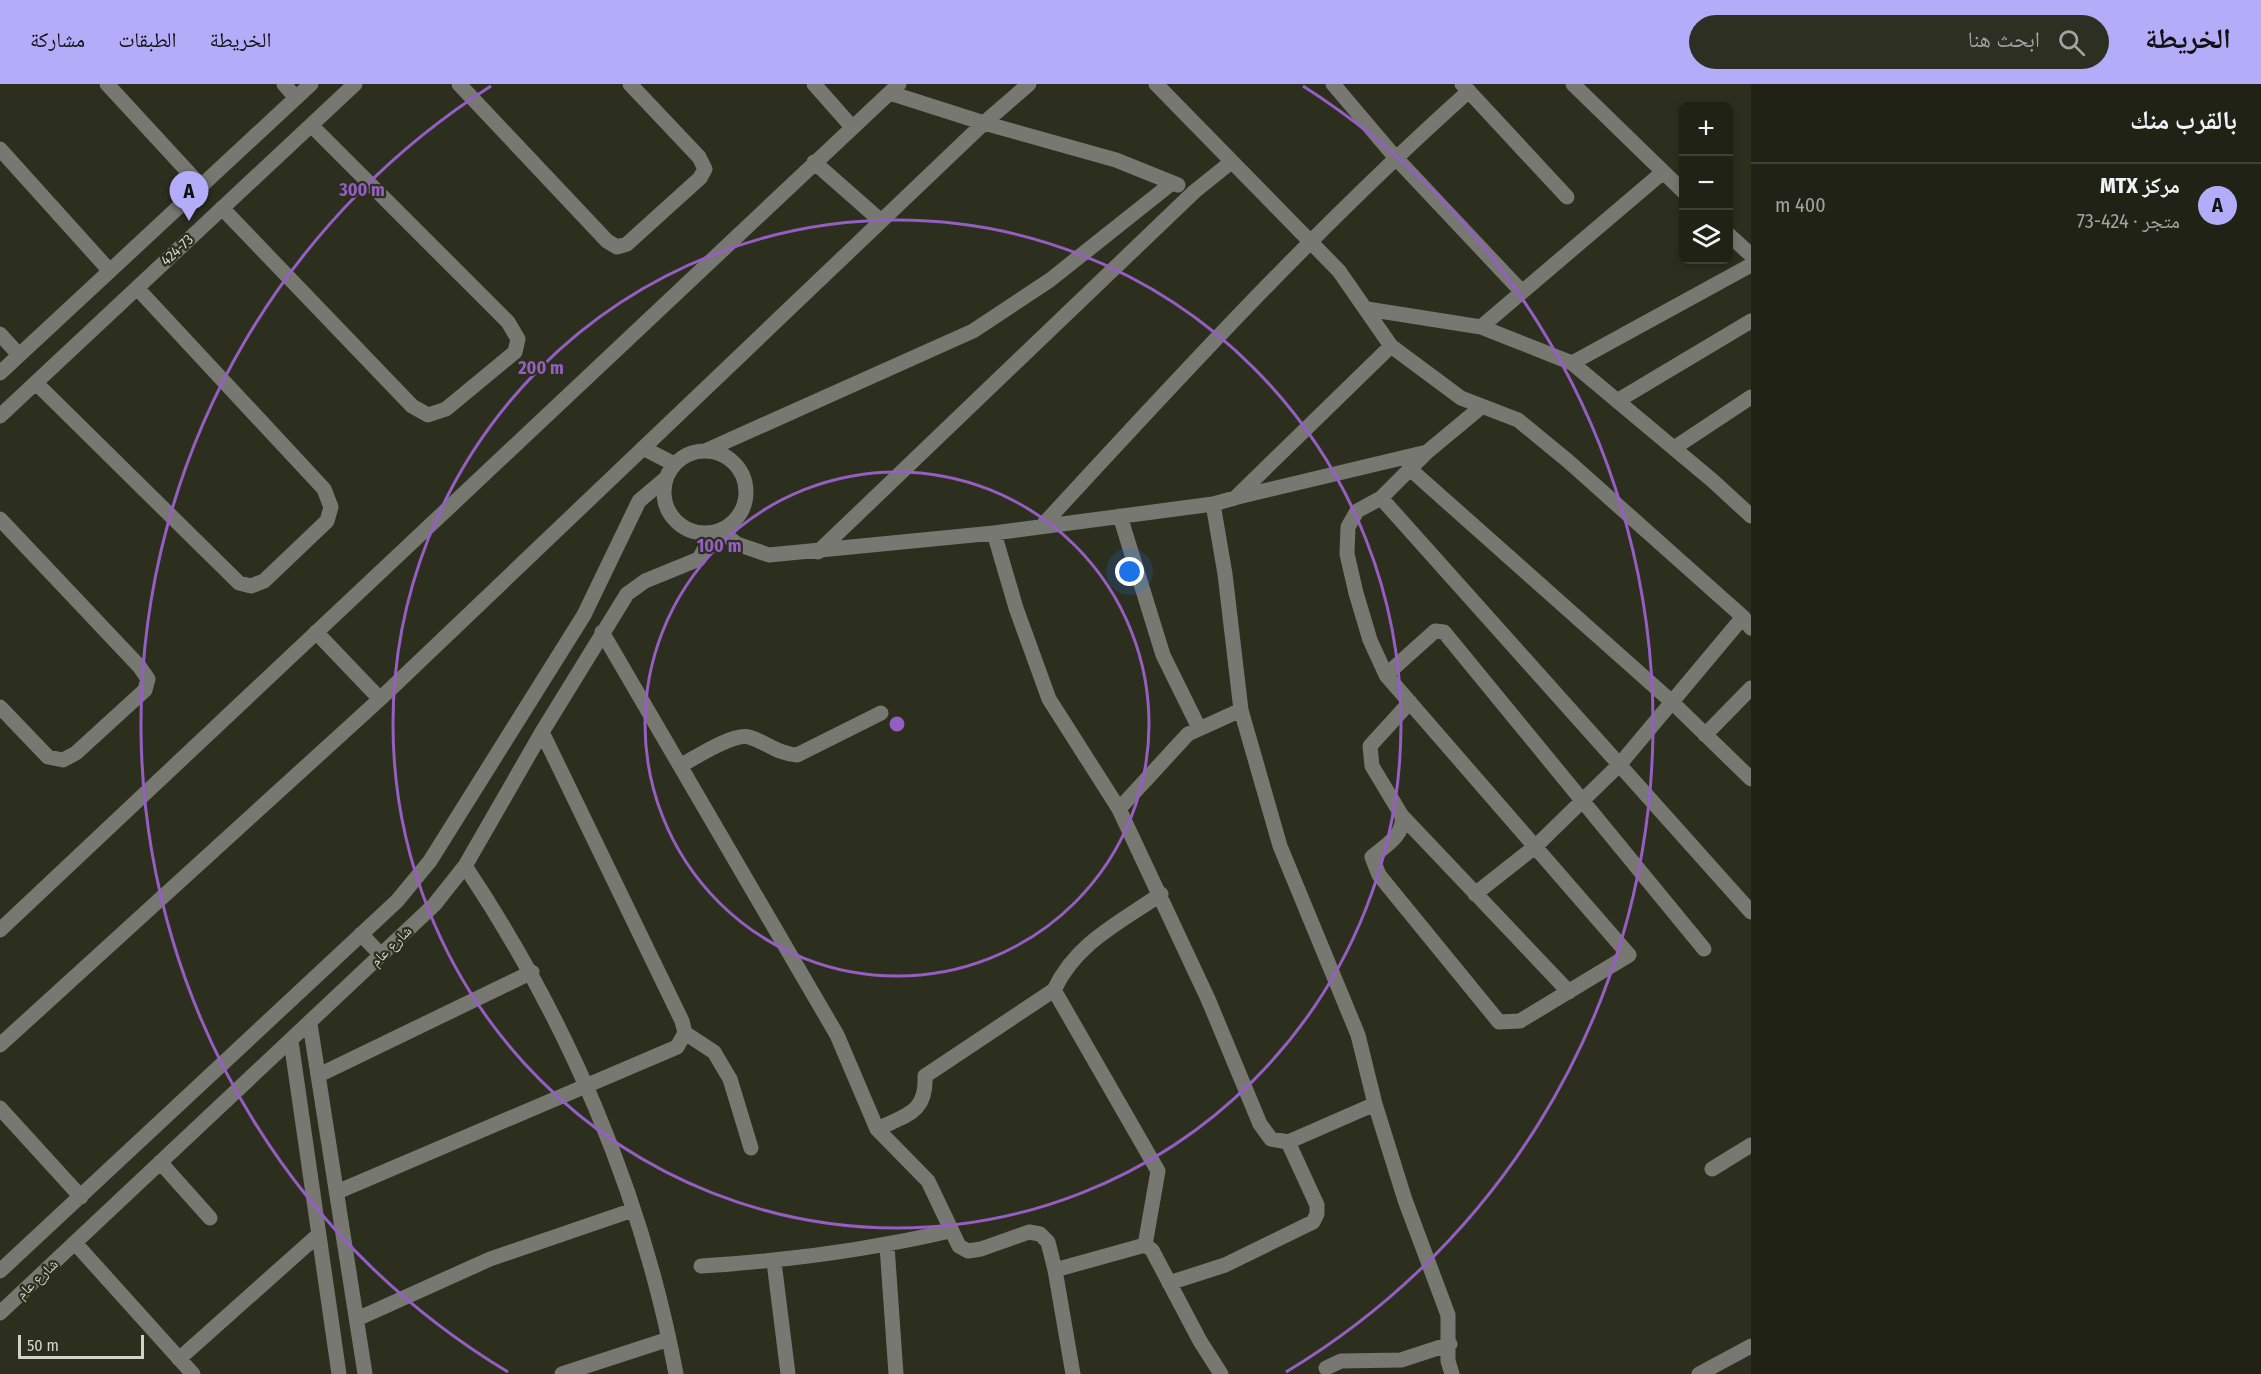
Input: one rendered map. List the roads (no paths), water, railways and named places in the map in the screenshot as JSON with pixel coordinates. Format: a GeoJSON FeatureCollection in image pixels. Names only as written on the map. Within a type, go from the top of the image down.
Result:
{"type":"FeatureCollection","features":[{"type":"Feature","properties":{"kind":"street"},"geometry":{"type":"LineString","coordinates":[[107,84],[201,186]]}},
{"type":"Feature","properties":{"kind":"street"},"geometry":{"type":"LineString","coordinates":[[284,84],[296,98]]}},
{"type":"Feature","properties":{"kind":"street","name":"424-73"},"geometry":{"type":"LineString","coordinates":[[0,373],[311,84]]}},
{"type":"Feature","properties":{"kind":"street","name":"424-73"},"geometry":{"type":"LineString","coordinates":[[0,417],[355,84]]}},
{"type":"Feature","properties":{"kind":"street"},"geometry":{"type":"LineString","coordinates":[[459,84],[607,241],[617,247],[627,244],[635,237],[700,178],[705,169],[699,157],[630,84]]}},
{"type":"Feature","properties":{"kind":"street"},"geometry":{"type":"LineString","coordinates":[[813,84],[852,127]]}},
{"type":"Feature","properties":{"kind":"street"},"geometry":{"type":"LineString","coordinates":[[0,1045],[380,699],[984,123],[1029,84]]}},
{"type":"Feature","properties":{"kind":"street"},"geometry":{"type":"LineString","coordinates":[[1156,84],[1230,163],[1339,271],[1391,346],[1426,370],[1445,388],[1480,408],[1518,420],[1568,461],[1747,622],[1672,702],[1620,764],[1536,846],[1475,894]]}},
{"type":"Feature","properties":{"kind":"street"},"geometry":{"type":"LineString","coordinates":[[1333,84],[1395,157],[1522,292]]}},
{"type":"Feature","properties":{"kind":"street"},"geometry":{"type":"LineString","coordinates":[[1573,84],[1679,188]]}},
{"type":"Feature","properties":{"kind":"street"},"geometry":{"type":"LineString","coordinates":[[1041,527],[1311,241],[1466,87],[1567,197]]}},
{"type":"Feature","properties":{"kind":"street"},"geometry":{"type":"LineString","coordinates":[[0,930],[895,88],[984,123],[1116,160],[1195,191]]}},
{"type":"Feature","properties":{"kind":"street"},"geometry":{"type":"LineString","coordinates":[[222,208],[412,406],[428,415],[446,409],[515,352],[518,339],[508,322],[311,125]]}},
{"type":"Feature","properties":{"kind":"street"},"geometry":{"type":"LineString","coordinates":[[0,149],[109,270]]}},
{"type":"Feature","properties":{"kind":"street"},"geometry":{"type":"LineString","coordinates":[[814,162],[881,221]]}},
{"type":"Feature","properties":{"kind":"street"},"geometry":{"type":"LineString","coordinates":[[818,552],[1195,191],[1230,163]]}},
{"type":"Feature","properties":{"kind":"street"},"geometry":{"type":"LineString","coordinates":[[1481,327],[1663,172]]}},
{"type":"Feature","properties":{"kind":"street"},"geometry":{"type":"LineString","coordinates":[[705,451],[721,454],[734,463],[743,476],[746,492],[743,508],[735,522],[717,532],[696,533],[680,526],[669,513],[663,496],[665,479],[674,464],[688,454],[705,451],[973,331],[1050,280],[1172,183]]}},
{"type":"Feature","properties":{"kind":"street"},"geometry":{"type":"LineString","coordinates":[[1733,239],[1751,255]]}},
{"type":"Feature","properties":{"kind":"street"},"geometry":{"type":"LineString","coordinates":[[1572,363],[1751,265]]}},
{"type":"Feature","properties":{"kind":"street"},"geometry":{"type":"LineString","coordinates":[[36,383],[239,583],[251,586],[264,581],[327,521],[331,507],[324,489],[137,288]]}},
{"type":"Feature","properties":{"kind":"street"},"geometry":{"type":"LineString","coordinates":[[1367,309],[1481,327],[1572,363],[1674,448],[1745,502],[1751,516]]}},
{"type":"Feature","properties":{"kind":"street"},"geometry":{"type":"LineString","coordinates":[[1617,401],[1751,321]]}},
{"type":"Feature","properties":{"kind":"street"},"geometry":{"type":"LineString","coordinates":[[0,334],[19,355]]}},
{"type":"Feature","properties":{"kind":"street"},"geometry":{"type":"LineString","coordinates":[[1235,498],[1391,346]]}},
{"type":"Feature","properties":{"kind":"street"},"geometry":{"type":"LineString","coordinates":[[1674,448],[1751,397]]}},
{"type":"Feature","properties":{"kind":"street"},"geometry":{"type":"LineString","coordinates":[[1402,816],[1403,825],[1398,834],[1372,857],[1374,865],[1379,875],[1499,1022],[1520,1021],[1629,955],[1386,675],[1370,640],[1347,554],[1348,527],[1357,511],[1381,498],[1427,452],[1480,408]]}},
{"type":"Feature","properties":{"kind":"street"},"geometry":{"type":"LineString","coordinates":[[643,448],[674,464]]}},
{"type":"Feature","properties":{"kind":"street"},"geometry":{"type":"LineString","coordinates":[[717,532],[737,544],[769,555],[994,533],[1213,504],[1427,452]]}},
{"type":"Feature","properties":{"kind":"street"},"geometry":{"type":"LineString","coordinates":[[1410,469],[1672,702],[1751,779]]}},
{"type":"Feature","properties":{"kind":"street","name":"شارع عام"},"geometry":{"type":"LineString","coordinates":[[0,1271],[397,901],[429,861],[584,615],[639,501],[665,479]]}},
{"type":"Feature","properties":{"kind":"street"},"geometry":{"type":"LineString","coordinates":[[1381,498],[1751,912]]}},
{"type":"Feature","properties":{"kind":"street"},"geometry":{"type":"LineString","coordinates":[[1213,504],[1225,574],[1241,710],[1281,846],[1358,1035],[1375,1104],[1406,1200],[1448,1315],[1450,1344],[1448,1361],[1452,1374]]}},
{"type":"Feature","properties":{"kind":"street"},"geometry":{"type":"LineString","coordinates":[[1120,516],[1163,655],[1199,728]]}},
{"type":"Feature","properties":{"kind":"street"},"geometry":{"type":"LineString","coordinates":[[0,519],[139,666],[148,679],[145,690],[76,753],[63,759],[48,757],[0,707]]}},
{"type":"Feature","properties":{"kind":"street","name":"شارع عام"},"geometry":{"type":"LineString","coordinates":[[0,1313],[434,905],[465,866],[542,732],[627,594],[645,581],[699,559],[717,532]]}},
{"type":"Feature","properties":{"kind":"street"},"geometry":{"type":"LineString","coordinates":[[994,533],[1016,608],[1049,699],[1119,809],[1161,894],[1260,1124],[1271,1140],[1288,1142],[1375,1104]]}},
{"type":"Feature","properties":{"kind":"street"},"geometry":{"type":"LineString","coordinates":[[1386,675],[1435,631],[1444,632],[1704,949]]}},
{"type":"Feature","properties":{"kind":"street"},"geometry":{"type":"LineString","coordinates":[[316,632],[380,699]]}},
{"type":"Feature","properties":{"kind":"street"},"geometry":{"type":"LineString","coordinates":[[602,632],[837,1035],[877,1129],[928,1181],[959,1246],[968,1251],[1029,1232],[1040,1234],[1048,1242],[1073,1374]]}},
{"type":"Feature","properties":{"kind":"street"},"geometry":{"type":"LineString","coordinates":[[1705,735],[1751,688]]}},
{"type":"Feature","properties":{"kind":"street"},"geometry":{"type":"LineString","coordinates":[[1410,702],[1370,746],[1372,766],[1402,816],[1569,992]]}},
{"type":"Feature","properties":{"kind":"street"},"geometry":{"type":"LineString","coordinates":[[1119,809],[1188,734],[1241,710]]}},
{"type":"Feature","properties":{"kind":"street"},"geometry":{"type":"LineString","coordinates":[[680,766],[732,738],[747,736],[785,754],[797,754],[881,713]]}},
{"type":"Feature","properties":{"kind":"street"},"geometry":{"type":"LineString","coordinates":[[542,732],[682,1021],[685,1033],[714,1052],[730,1079],[751,1148]]}},
{"type":"Feature","properties":{"kind":"street"},"geometry":{"type":"LineString","coordinates":[[465,866],[532,972],[618,1160],[669,1339],[676,1374]]}},
{"type":"Feature","properties":{"kind":"street"},"geometry":{"type":"LineString","coordinates":[[877,1129],[918,1108],[924,1101],[925,1076],[1054,990],[1082,948],[1161,894]]}},
{"type":"Feature","properties":{"kind":"street"},"geometry":{"type":"LineString","coordinates":[[361,934],[381,955]]}},
{"type":"Feature","properties":{"kind":"street"},"geometry":{"type":"LineString","coordinates":[[319,1075],[532,972]]}},
{"type":"Feature","properties":{"kind":"street"},"geometry":{"type":"LineString","coordinates":[[1054,990],[1158,1171],[1145,1245]]}},
{"type":"Feature","properties":{"kind":"street"},"geometry":{"type":"LineString","coordinates":[[310,1024],[365,1374]]}},
{"type":"Feature","properties":{"kind":"street"},"geometry":{"type":"LineString","coordinates":[[337,1192],[676,1047],[685,1033]]}},
{"type":"Feature","properties":{"kind":"street"},"geometry":{"type":"LineString","coordinates":[[291,1041],[339,1374]]}},
{"type":"Feature","properties":{"kind":"street"},"geometry":{"type":"LineString","coordinates":[[0,1108],[81,1197]]}},
{"type":"Feature","properties":{"kind":"street"},"geometry":{"type":"LineString","coordinates":[[1169,1283],[1225,1265],[1313,1222],[1317,1214],[1317,1205],[1288,1142]]}},
{"type":"Feature","properties":{"kind":"street"},"geometry":{"type":"LineString","coordinates":[[1712,1169],[1751,1145]]}},
{"type":"Feature","properties":{"kind":"street"},"geometry":{"type":"LineString","coordinates":[[160,1162],[210,1218]]}},
{"type":"Feature","properties":{"kind":"street"},"geometry":{"type":"LineString","coordinates":[[357,1319],[490,1259],[633,1210]]}},
{"type":"Feature","properties":{"kind":"street"},"geometry":{"type":"LineString","coordinates":[[701,1266],[774,1262],[887,1246],[950,1231]]}},
{"type":"Feature","properties":{"kind":"street"},"geometry":{"type":"LineString","coordinates":[[179,1359],[318,1235]]}},
{"type":"Feature","properties":{"kind":"street"},"geometry":{"type":"LineString","coordinates":[[75,1243],[193,1374]]}},
{"type":"Feature","properties":{"kind":"street"},"geometry":{"type":"LineString","coordinates":[[1055,1270],[1145,1245]]}},
{"type":"Feature","properties":{"kind":"street"},"geometry":{"type":"LineString","coordinates":[[1145,1245],[1152,1250],[1221,1374]]}},
{"type":"Feature","properties":{"kind":"street"},"geometry":{"type":"LineString","coordinates":[[887,1246],[896,1374]]}},
{"type":"Feature","properties":{"kind":"street"},"geometry":{"type":"LineString","coordinates":[[774,1262],[788,1374]]}},
{"type":"Feature","properties":{"kind":"street"},"geometry":{"type":"LineString","coordinates":[[562,1374],[669,1339]]}},
{"type":"Feature","properties":{"kind":"street"},"geometry":{"type":"LineString","coordinates":[[1326,1368],[1341,1361],[1401,1360],[1450,1344]]}},
{"type":"Feature","properties":{"kind":"street"},"geometry":{"type":"LineString","coordinates":[[1699,1374],[1751,1346]]}},
{"type":"Feature","properties":{"kind":"place","name":"مركز MTX"},"geometry":{"type":"Point","coordinates":[189,221]}}]}
